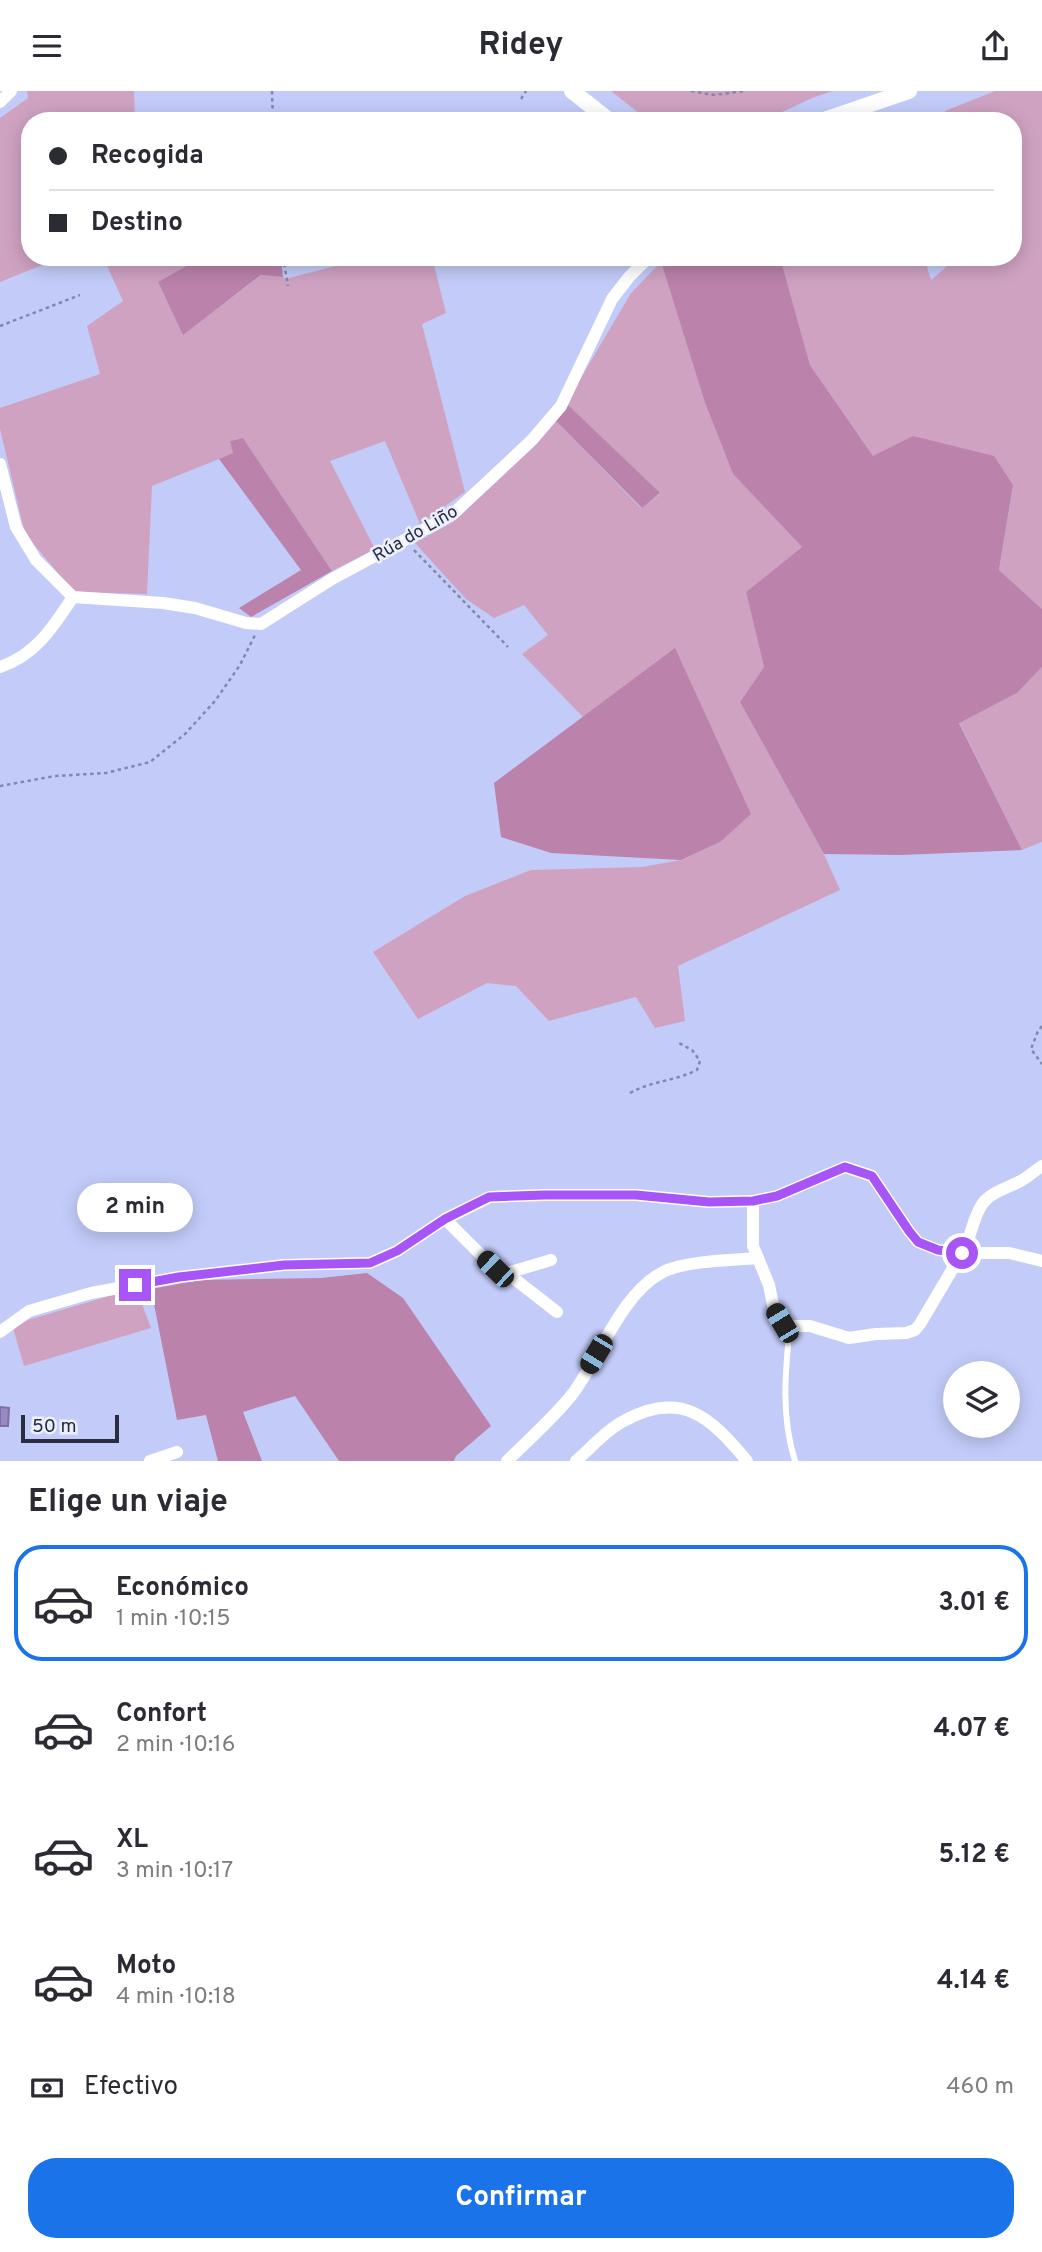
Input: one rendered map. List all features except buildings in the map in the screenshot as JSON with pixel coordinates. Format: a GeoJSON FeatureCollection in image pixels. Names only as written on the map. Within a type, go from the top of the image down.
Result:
{"type":"FeatureCollection","features":[{"type":"Feature","properties":{"kind":"street"},"geometry":{"type":"LineString","coordinates":[[0,102],[11,91]]}},
{"type":"Feature","properties":{"kind":"street"},"geometry":{"type":"LineString","coordinates":[[572,91],[599,112]]}},
{"type":"Feature","properties":{"kind":"street"},"geometry":{"type":"LineString","coordinates":[[847,112],[909,91]]}},
{"type":"Feature","properties":{"kind":"street","name":"Rúa do Liño"},"geometry":{"type":"LineString","coordinates":[[261,624],[332,579],[453,514],[532,440],[561,406],[612,299],[640,266]]}},
{"type":"Feature","properties":{"kind":"street"},"geometry":{"type":"LineString","coordinates":[[0,464],[16,527],[36,560],[73,597],[163,603],[195,608],[246,623],[261,624]]}},
{"type":"Feature","properties":{"kind":"street"},"geometry":{"type":"LineString","coordinates":[[0,667],[29,654],[49,633],[73,597]]}},
{"type":"Feature","properties":{"kind":"street"},"geometry":{"type":"LineString","coordinates":[[753,1201],[754,1245],[769,1285],[774,1310],[782,1323],[790,1326],[810,1326],[849,1338],[906,1333],[915,1330],[962,1253],[982,1203],[1042,1166]]}},
{"type":"Feature","properties":{"kind":"street"},"geometry":{"type":"LineString","coordinates":[[0,1332],[29,1311],[91,1293],[179,1277],[284,1265],[370,1263],[397,1251],[445,1219],[489,1197],[636,1195],[709,1202],[753,1201],[777,1196],[845,1167],[872,1176],[918,1242],[938,1250],[1009,1253],[1042,1261]]}},
{"type":"Feature","properties":{"kind":"street"},"geometry":{"type":"LineString","coordinates":[[445,1219],[495,1269],[507,1273],[557,1312]]}},
{"type":"Feature","properties":{"kind":"street"},"geometry":{"type":"LineString","coordinates":[[507,1461],[574,1392],[619,1316],[647,1283],[662,1272],[679,1266],[758,1258]]}},
{"type":"Feature","properties":{"kind":"street"},"geometry":{"type":"LineString","coordinates":[[507,1273],[551,1260]]}},
{"type":"Feature","properties":{"kind":"street"},"geometry":{"type":"LineString","coordinates":[[576,1461],[620,1423],[650,1409],[667,1407],[681,1408],[705,1419],[727,1437],[747,1461]]}},
{"type":"Feature","properties":{"kind":"street"},"geometry":{"type":"LineString","coordinates":[[150,1461],[177,1452]]}},
{"type":"Feature","properties":{"kind":"lane"},"geometry":{"type":"LineString","coordinates":[[790,1326],[784,1406],[788,1439],[795,1461]]}},
{"type":"Feature","properties":{"kind":"path"},"geometry":{"type":"LineString","coordinates":[[272,91],[273,112]]}},
{"type":"Feature","properties":{"kind":"path"},"geometry":{"type":"LineString","coordinates":[[521,99],[526,91]]}},
{"type":"Feature","properties":{"kind":"path"},"geometry":{"type":"LineString","coordinates":[[691,91],[714,95],[744,91]]}},
{"type":"Feature","properties":{"kind":"path"},"geometry":{"type":"LineString","coordinates":[[285,266],[288,286]]}},
{"type":"Feature","properties":{"kind":"path"},"geometry":{"type":"LineString","coordinates":[[0,326],[80,295]]}},
{"type":"Feature","properties":{"kind":"path"},"geometry":{"type":"LineString","coordinates":[[408,538],[415,551],[508,647]]}},
{"type":"Feature","properties":{"kind":"path"},"geometry":{"type":"LineString","coordinates":[[0,786],[55,776],[106,773],[150,762],[185,734],[215,701],[240,665],[261,624]]}},
{"type":"Feature","properties":{"kind":"path"},"geometry":{"type":"LineString","coordinates":[[1042,1026],[1031,1049],[1042,1064]]}},
{"type":"Feature","properties":{"kind":"path"},"geometry":{"type":"LineString","coordinates":[[631,1093],[644,1085],[666,1082],[697,1070],[700,1061],[692,1050],[679,1043]]}},
{"type":"Feature","properties":{"kind":"shaded area"},"geometry":{"type":"Polygon","coordinates":[[[27,91],[134,91],[135,112],[21,112],[21,266],[40,266],[0,282],[0,118],[28,98],[27,91]]]}},
{"type":"Feature","properties":{"kind":"shaded area"},"geometry":{"type":"Polygon","coordinates":[[[611,91],[833,91],[782,112],[638,112],[611,91]]]}},
{"type":"Feature","properties":{"kind":"shaded area"},"geometry":{"type":"Polygon","coordinates":[[[995,91],[1042,91],[1042,609],[999,570],[1013,485],[873,456],[810,365],[782,266],[927,266],[931,280],[947,266],[1022,266],[1022,112],[945,111],[995,91]]]}},
{"type":"Feature","properties":{"kind":"shaded area"},"geometry":{"type":"Polygon","coordinates":[[[107,266],[186,266],[158,282],[183,334],[262,275],[285,279],[336,266],[434,266],[446,313],[422,324],[465,492],[420,524],[385,441],[330,461],[375,549],[332,571],[243,438],[230,441],[234,453],[152,486],[147,594],[74,592],[25,534],[0,429],[0,408],[100,374],[87,326],[123,301],[107,266]]]}},
{"type":"Feature","properties":{"kind":"shaded area"},"geometry":{"type":"Polygon","coordinates":[[[186,266],[282,266],[283,277],[261,275],[183,335],[158,282],[186,266]]]}},
{"type":"Feature","properties":{"kind":"shaded area"},"geometry":{"type":"Polygon","coordinates":[[[657,266],[662,266],[705,403],[733,474],[802,547],[746,592],[764,667],[740,702],[824,854],[840,890],[678,966],[685,1021],[655,1028],[636,997],[549,1021],[516,986],[487,983],[418,1019],[373,952],[465,896],[531,870],[642,867],[681,860],[720,842],[675,649],[583,717],[522,654],[548,635],[524,605],[494,618],[466,599],[415,543],[453,522],[506,473],[554,419],[641,508],[660,494],[566,403],[631,293],[657,266]]]}},
{"type":"Feature","properties":{"kind":"shaded area"},"geometry":{"type":"Polygon","coordinates":[[[662,266],[782,266],[810,365],[873,456],[913,436],[994,456],[1013,485],[999,570],[1042,609],[1042,667],[1017,693],[959,723],[1022,850],[901,855],[824,854],[740,702],[764,667],[746,592],[802,547],[733,474],[705,403],[662,266]]]}},
{"type":"Feature","properties":{"kind":"shaded area"},"geometry":{"type":"Polygon","coordinates":[[[566,403],[660,493],[642,508],[554,419],[566,403]]]}},
{"type":"Feature","properties":{"kind":"shaded area"},"geometry":{"type":"Polygon","coordinates":[[[243,438],[332,571],[251,617],[239,608],[301,570],[219,459],[233,453],[230,441],[243,438]]]}},
{"type":"Feature","properties":{"kind":"shaded area"},"geometry":{"type":"Polygon","coordinates":[[[675,648],[751,814],[720,842],[681,860],[551,853],[501,837],[494,783],[675,648]]]}},
{"type":"Feature","properties":{"kind":"shaded area"},"geometry":{"type":"Polygon","coordinates":[[[1042,667],[1042,842],[1022,850],[959,722],[1017,693],[1042,667]]]}},
{"type":"Feature","properties":{"kind":"shaded area"},"geometry":{"type":"Polygon","coordinates":[[[367,1273],[403,1298],[491,1426],[456,1456],[454,1461],[339,1461],[295,1396],[243,1412],[262,1461],[218,1461],[206,1415],[177,1420],[151,1289],[200,1280],[321,1278],[367,1273]]]}},
{"type":"Feature","properties":{"kind":"shaded area"},"geometry":{"type":"Polygon","coordinates":[[[136,1288],[151,1328],[24,1366],[13,1328],[28,1320],[136,1288]]]}},
{"type":"Feature","properties":{"kind":"route"},"geometry":{"type":"LineString","coordinates":[[135,1285],[284,1265],[370,1263],[397,1251],[445,1219],[489,1197],[636,1195],[709,1202],[753,1201],[777,1196],[845,1167],[872,1176],[918,1242],[938,1250],[962,1253]]}}]}
